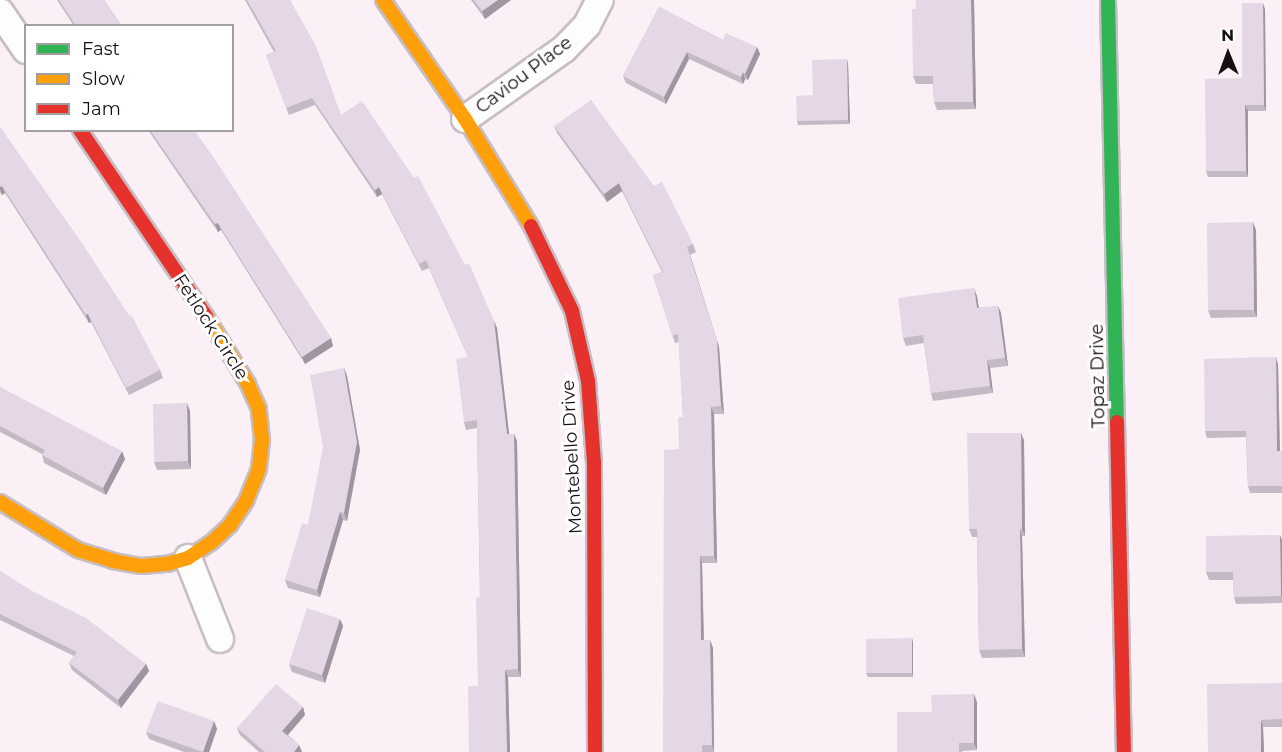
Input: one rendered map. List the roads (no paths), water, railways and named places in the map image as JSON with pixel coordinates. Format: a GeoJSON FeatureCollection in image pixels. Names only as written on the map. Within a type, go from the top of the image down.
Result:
{"type":"FeatureCollection","features":[{"type":"Feature","properties":{"kind":"street","name":"Montebello Drive"},"geometry":{"type":"LineString","coordinates":[[382,0],[465,119],[538,237],[572,311],[588,381],[594,462],[595,752]]}},
{"type":"Feature","properties":{"kind":"street","name":"Caviou Place"},"geometry":{"type":"LineString","coordinates":[[465,119],[564,49],[587,25],[600,0]]}},
{"type":"Feature","properties":{"kind":"street","name":"Topaz Drive"},"geometry":{"type":"LineString","coordinates":[[1108,0],[1124,752]]}},
{"type":"Feature","properties":{"kind":"street"},"geometry":{"type":"LineString","coordinates":[[0,12],[24,47]]}},
{"type":"Feature","properties":{"kind":"street","name":"Fetlock Circle"},"geometry":{"type":"LineString","coordinates":[[0,502],[78,550],[113,561],[142,566],[166,564],[188,558],[212,542],[230,525],[246,501],[259,468],[262,440],[259,410],[232,355],[81,132]]}},
{"type":"Feature","properties":{"kind":"street"},"geometry":{"type":"LineString","coordinates":[[188,558],[220,639]]}}]}
